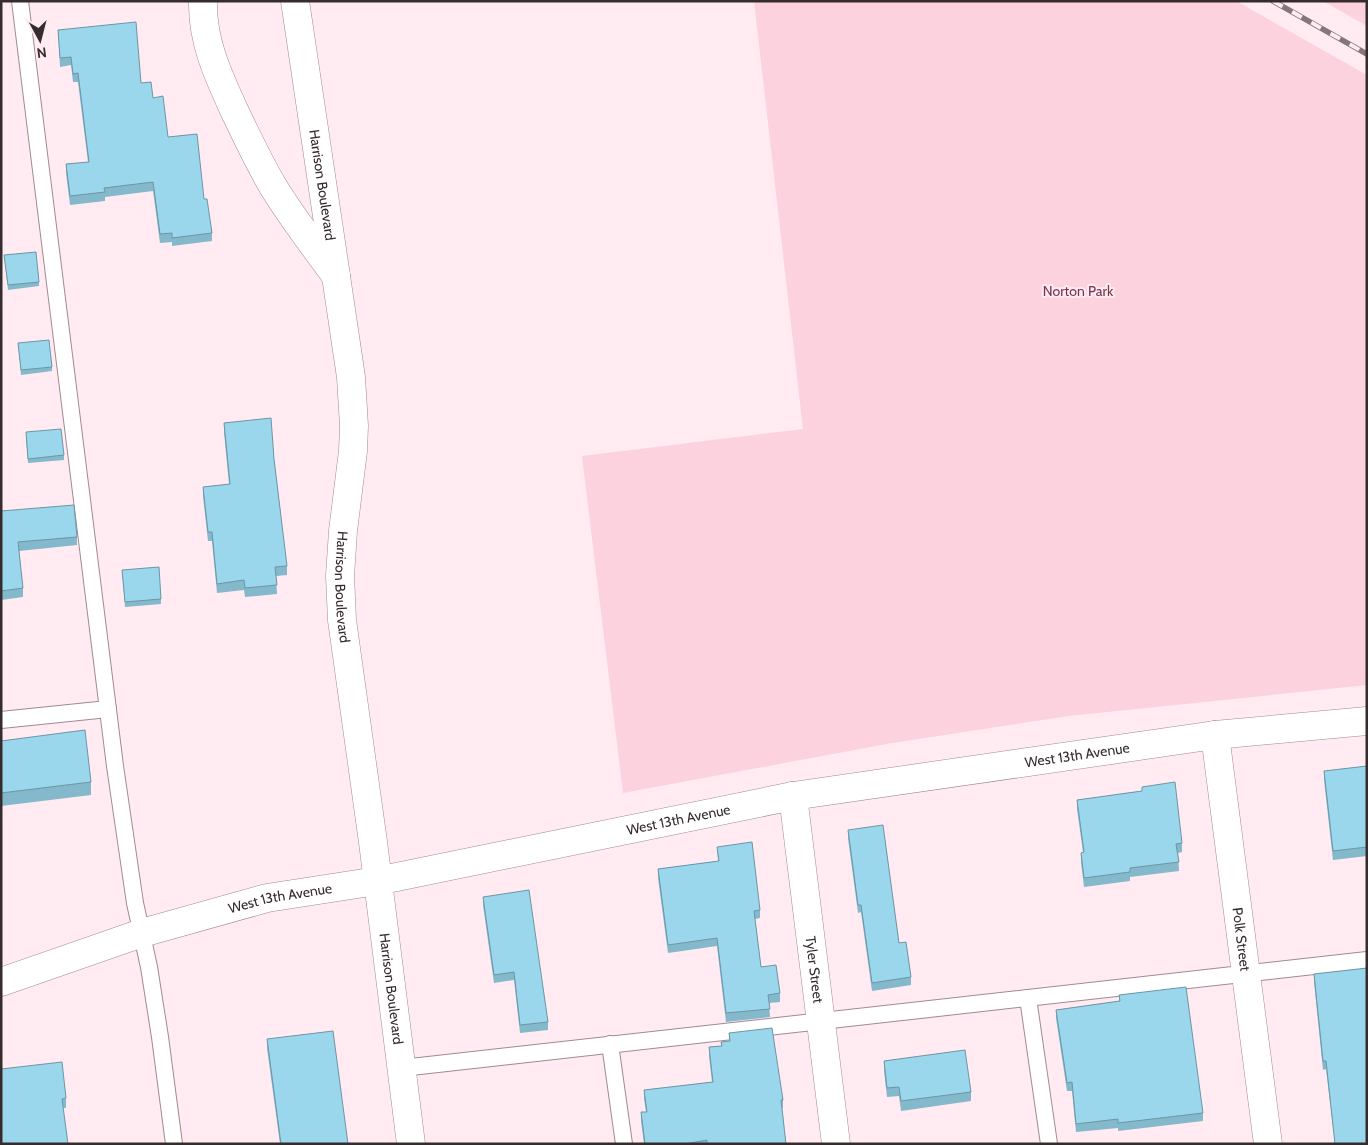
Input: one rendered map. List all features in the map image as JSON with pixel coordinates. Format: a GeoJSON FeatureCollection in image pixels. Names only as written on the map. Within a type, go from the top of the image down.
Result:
{"type":"FeatureCollection","features":[{"type":"Feature","properties":{"kind":"street"},"geometry":{"type":"LineString","coordinates":[[202,1],[202,14],[207,43],[217,72],[255,153],[284,204],[336,276]]}},
{"type":"Feature","properties":{"kind":"street","name":"Harrison Boulevard"},"geometry":{"type":"LineString","coordinates":[[295,1],[351,377],[354,426],[353,451],[342,531],[342,620],[372,832],[411,1144]]}},
{"type":"Feature","properties":{"kind":"street","name":"West 13th Avenue"},"geometry":{"type":"LineString","coordinates":[[1,982],[142,933],[267,898],[377,881],[793,796],[1214,735],[1367,721]]}},
{"type":"Feature","properties":{"kind":"street","name":"Polk Street"},"geometry":{"type":"LineString","coordinates":[[1214,735],[1268,1144]]}},
{"type":"Feature","properties":{"kind":"street","name":"Tyler Street"},"geometry":{"type":"LineString","coordinates":[[793,796],[836,1144]]}},
{"type":"Feature","properties":{"kind":"lane"},"geometry":{"type":"LineString","coordinates":[[20,1],[108,709],[136,903],[149,967],[160,1037],[174,1144]]}},
{"type":"Feature","properties":{"kind":"lane"},"geometry":{"type":"LineString","coordinates":[[1,720],[108,709]]}},
{"type":"Feature","properties":{"kind":"lane"},"geometry":{"type":"LineString","coordinates":[[402,1068],[1367,960]]}},
{"type":"Feature","properties":{"kind":"lane"},"geometry":{"type":"LineString","coordinates":[[1028,998],[1049,1144]]}},
{"type":"Feature","properties":{"kind":"lane"},"geometry":{"type":"LineString","coordinates":[[610,1044],[624,1144]]}},
{"type":"Feature","properties":{"kind":"green space","name":"Norton Park"},"geometry":{"type":"Polygon","coordinates":[[[754,1],[1236,1],[1367,75],[1367,685],[1069,716],[892,743],[623,793],[582,456],[803,429],[754,1]]]}},
{"type":"Feature","properties":{"kind":"green space"},"geometry":{"type":"Polygon","coordinates":[[[1323,1],[1367,1],[1367,26],[1323,1]]]}},
{"type":"Feature","properties":{"kind":"building"},"geometry":{"type":"Polygon","coordinates":[[[136,22],[141,83],[151,82],[153,98],[163,96],[168,137],[197,134],[204,199],[207,199],[212,233],[172,238],[172,233],[160,234],[153,182],[104,188],[105,192],[70,196],[66,164],[89,162],[78,73],[73,74],[71,57],[60,58],[58,30],[136,22]]]}},
{"type":"Feature","properties":{"kind":"building"},"geometry":{"type":"Polygon","coordinates":[[[36,252],[39,282],[8,285],[4,255],[36,252]]]}},
{"type":"Feature","properties":{"kind":"building"},"geometry":{"type":"Polygon","coordinates":[[[49,340],[52,367],[21,370],[18,343],[49,340]]]}},
{"type":"Feature","properties":{"kind":"building"},"geometry":{"type":"Polygon","coordinates":[[[271,418],[287,566],[275,567],[277,585],[245,588],[244,580],[217,584],[212,532],[208,532],[203,487],[230,484],[224,423],[271,418]]]}},
{"type":"Feature","properties":{"kind":"building"},"geometry":{"type":"Polygon","coordinates":[[[61,429],[64,455],[28,459],[26,432],[61,429]]]}},
{"type":"Feature","properties":{"kind":"building"},"geometry":{"type":"Polygon","coordinates":[[[74,505],[77,537],[18,542],[23,588],[1,591],[1,511],[74,505]]]}},
{"type":"Feature","properties":{"kind":"building"},"geometry":{"type":"Polygon","coordinates":[[[159,567],[161,599],[125,602],[122,570],[159,567]]]}},
{"type":"Feature","properties":{"kind":"building"},"geometry":{"type":"Polygon","coordinates":[[[85,730],[91,782],[1,793],[1,741],[85,730]]]}},
{"type":"Feature","properties":{"kind":"building"},"geometry":{"type":"Polygon","coordinates":[[[1367,766],[1367,847],[1333,851],[1324,771],[1367,766]]]}},
{"type":"Feature","properties":{"kind":"building"},"geometry":{"type":"Polygon","coordinates":[[[1175,782],[1182,843],[1176,844],[1179,862],[1130,868],[1130,872],[1084,878],[1081,853],[1084,852],[1077,800],[1142,791],[1142,787],[1175,782]]]}},
{"type":"Feature","properties":{"kind":"building"},"geometry":{"type":"Polygon","coordinates":[[[883,825],[899,943],[906,942],[911,977],[872,983],[861,905],[858,905],[848,830],[883,825]]]}},
{"type":"Feature","properties":{"kind":"building"},"geometry":{"type":"Polygon","coordinates":[[[752,842],[760,910],[754,911],[761,967],[776,965],[780,993],[768,995],[770,1009],[726,1013],[717,938],[668,945],[658,869],[719,861],[717,847],[752,842]]]}},
{"type":"Feature","properties":{"kind":"building"},"geometry":{"type":"Polygon","coordinates":[[[529,890],[548,1022],[520,1025],[514,972],[494,975],[483,897],[529,890]]]}},
{"type":"Feature","properties":{"kind":"building"},"geometry":{"type":"Polygon","coordinates":[[[1367,968],[1367,1144],[1335,1144],[1326,1061],[1323,1061],[1314,974],[1367,968]]]}},
{"type":"Feature","properties":{"kind":"building"},"geometry":{"type":"Polygon","coordinates":[[[1186,987],[1203,1113],[1118,1123],[1118,1119],[1076,1124],[1072,1082],[1067,1083],[1056,1010],[1120,1001],[1119,995],[1186,987]]]}},
{"type":"Feature","properties":{"kind":"building"},"geometry":{"type":"Polygon","coordinates":[[[772,1028],[783,1100],[781,1100],[786,1144],[707,1144],[707,1140],[685,1144],[645,1144],[641,1112],[647,1112],[644,1090],[713,1082],[709,1047],[722,1046],[721,1042],[730,1041],[729,1033],[772,1028]]]}},
{"type":"Feature","properties":{"kind":"building"},"geometry":{"type":"Polygon","coordinates":[[[333,1031],[348,1144],[281,1144],[267,1039],[333,1031]]]}},
{"type":"Feature","properties":{"kind":"building"},"geometry":{"type":"Polygon","coordinates":[[[965,1050],[971,1092],[901,1101],[899,1087],[887,1088],[884,1061],[965,1050]]]}},
{"type":"Feature","properties":{"kind":"building"},"geometry":{"type":"Polygon","coordinates":[[[62,1062],[66,1098],[62,1099],[68,1144],[1,1144],[1,1069],[62,1062]]]}},
{"type":"Feature","properties":{"kind":"railway"},"geometry":{"type":"LineString","coordinates":[[1273,1],[1367,54]]}}]}
